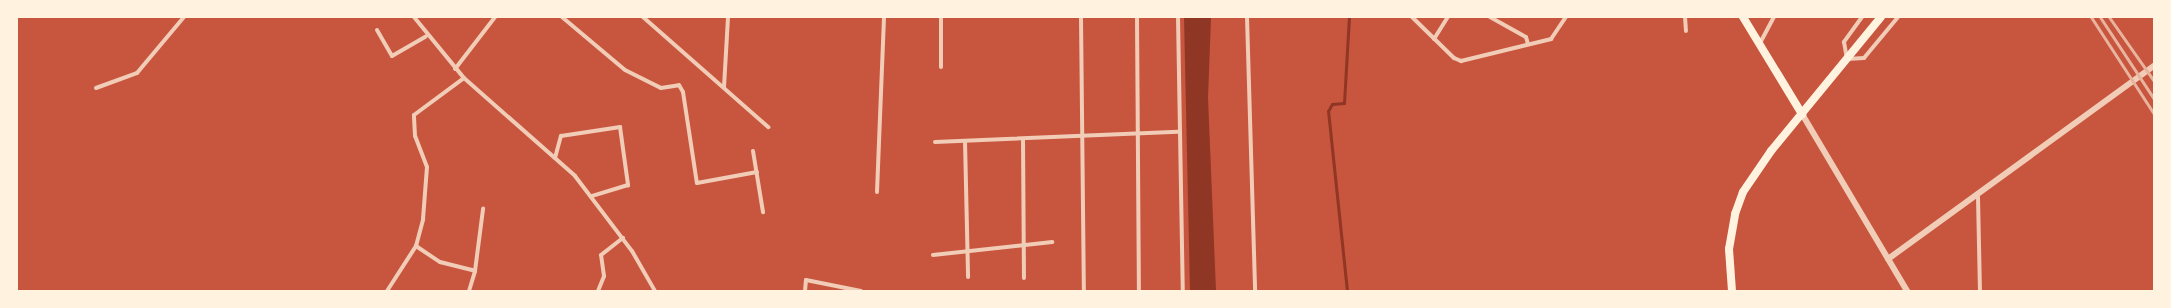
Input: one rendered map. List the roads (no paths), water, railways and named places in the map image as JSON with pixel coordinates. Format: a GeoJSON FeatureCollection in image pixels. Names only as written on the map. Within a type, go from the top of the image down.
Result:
{"type":"FeatureCollection","features":[{"type":"Feature","properties":{"kind":"main road"},"geometry":{"type":"LineString","coordinates":[[1743,17],[1759,46],[1802,114]]}},
{"type":"Feature","properties":{"kind":"main road"},"geometry":{"type":"LineString","coordinates":[[1732,291],[1729,249],[1735,214],[1743,192],[1756,170],[1881,17]]}},
{"type":"Feature","properties":{"kind":"street"},"geometry":{"type":"LineString","coordinates":[[96,88],[137,73],[184,17]]}},
{"type":"Feature","properties":{"kind":"street"},"geometry":{"type":"LineString","coordinates":[[414,17],[426,36],[455,69],[555,158],[591,196],[623,238],[655,291]]}},
{"type":"Feature","properties":{"kind":"street"},"geometry":{"type":"LineString","coordinates":[[455,69],[495,17]]}},
{"type":"Feature","properties":{"kind":"street"},"geometry":{"type":"LineString","coordinates":[[562,17],[625,70],[661,88],[679,86],[684,92],[697,182],[757,172]]}},
{"type":"Feature","properties":{"kind":"street"},"geometry":{"type":"LineString","coordinates":[[643,17],[768,127]]}},
{"type":"Feature","properties":{"kind":"street"},"geometry":{"type":"LineString","coordinates":[[724,87],[728,17]]}},
{"type":"Feature","properties":{"kind":"street"},"geometry":{"type":"LineString","coordinates":[[877,192],[884,17]]}},
{"type":"Feature","properties":{"kind":"street"},"geometry":{"type":"LineString","coordinates":[[941,17],[941,67]]}},
{"type":"Feature","properties":{"kind":"street"},"geometry":{"type":"LineString","coordinates":[[1081,17],[1084,291]]}},
{"type":"Feature","properties":{"kind":"street"},"geometry":{"type":"LineString","coordinates":[[1137,17],[1139,291]]}},
{"type":"Feature","properties":{"kind":"street"},"geometry":{"type":"LineString","coordinates":[[1178,17],[1178,132],[1183,291]]}},
{"type":"Feature","properties":{"kind":"street"},"geometry":{"type":"LineString","coordinates":[[1247,17],[1255,291]]}},
{"type":"Feature","properties":{"kind":"street"},"geometry":{"type":"LineString","coordinates":[[1412,17],[1434,39],[1462,61],[1528,44],[1556,35],[1566,17]]}},
{"type":"Feature","properties":{"kind":"street"},"geometry":{"type":"LineString","coordinates":[[1434,39],[1448,17]]}},
{"type":"Feature","properties":{"kind":"street"},"geometry":{"type":"LineString","coordinates":[[1490,17],[1526,37],[1528,44]]}},
{"type":"Feature","properties":{"kind":"street"},"geometry":{"type":"LineString","coordinates":[[1685,17],[1686,31]]}},
{"type":"Feature","properties":{"kind":"street"},"geometry":{"type":"LineString","coordinates":[[1759,46],[1774,17]]}},
{"type":"Feature","properties":{"kind":"street"},"geometry":{"type":"LineString","coordinates":[[1862,17],[1844,42],[1847,59],[1864,58],[1898,17]]}},
{"type":"Feature","properties":{"kind":"street"},"geometry":{"type":"LineString","coordinates":[[377,30],[392,56],[426,36]]}},
{"type":"Feature","properties":{"kind":"street"},"geometry":{"type":"LineString","coordinates":[[1888,259],[1978,196],[2154,66]]}},
{"type":"Feature","properties":{"kind":"street"},"geometry":{"type":"LineString","coordinates":[[387,291],[416,246],[427,182],[414,115],[464,78]]}},
{"type":"Feature","properties":{"kind":"street"},"geometry":{"type":"LineString","coordinates":[[1802,114],[1907,291]]}},
{"type":"Feature","properties":{"kind":"street"},"geometry":{"type":"LineString","coordinates":[[555,158],[562,136],[620,127],[628,185],[591,196]]}},
{"type":"Feature","properties":{"kind":"street"},"geometry":{"type":"LineString","coordinates":[[935,142],[1178,132]]}},
{"type":"Feature","properties":{"kind":"street"},"geometry":{"type":"LineString","coordinates":[[1023,139],[1024,278]]}},
{"type":"Feature","properties":{"kind":"street"},"geometry":{"type":"LineString","coordinates":[[965,141],[968,277]]}},
{"type":"Feature","properties":{"kind":"street"},"geometry":{"type":"LineString","coordinates":[[753,151],[763,212]]}},
{"type":"Feature","properties":{"kind":"street"},"geometry":{"type":"LineString","coordinates":[[1978,196],[1980,291]]}},
{"type":"Feature","properties":{"kind":"street"},"geometry":{"type":"LineString","coordinates":[[469,291],[475,271],[483,209]]}},
{"type":"Feature","properties":{"kind":"street"},"geometry":{"type":"LineString","coordinates":[[598,291],[604,276],[601,255],[623,238]]}},
{"type":"Feature","properties":{"kind":"street"},"geometry":{"type":"LineString","coordinates":[[933,255],[1052,242]]}},
{"type":"Feature","properties":{"kind":"street"},"geometry":{"type":"LineString","coordinates":[[416,246],[440,262],[475,271]]}},
{"type":"Feature","properties":{"kind":"street"},"geometry":{"type":"LineString","coordinates":[[805,291],[806,280],[862,291]]}},
{"type":"Feature","properties":{"kind":"waterway"},"geometry":{"type":"LineString","coordinates":[[1347,291],[1328,111],[1332,104],[1344,103],[1349,17]]}},
{"type":"Feature","properties":{"kind":"railway"},"geometry":{"type":"LineString","coordinates":[[2091,17],[2154,114]]}},
{"type":"Feature","properties":{"kind":"railway"},"geometry":{"type":"LineString","coordinates":[[2100,17],[2154,99]]}},
{"type":"Feature","properties":{"kind":"railway"},"geometry":{"type":"LineString","coordinates":[[2109,17],[2154,81]]}}]}
